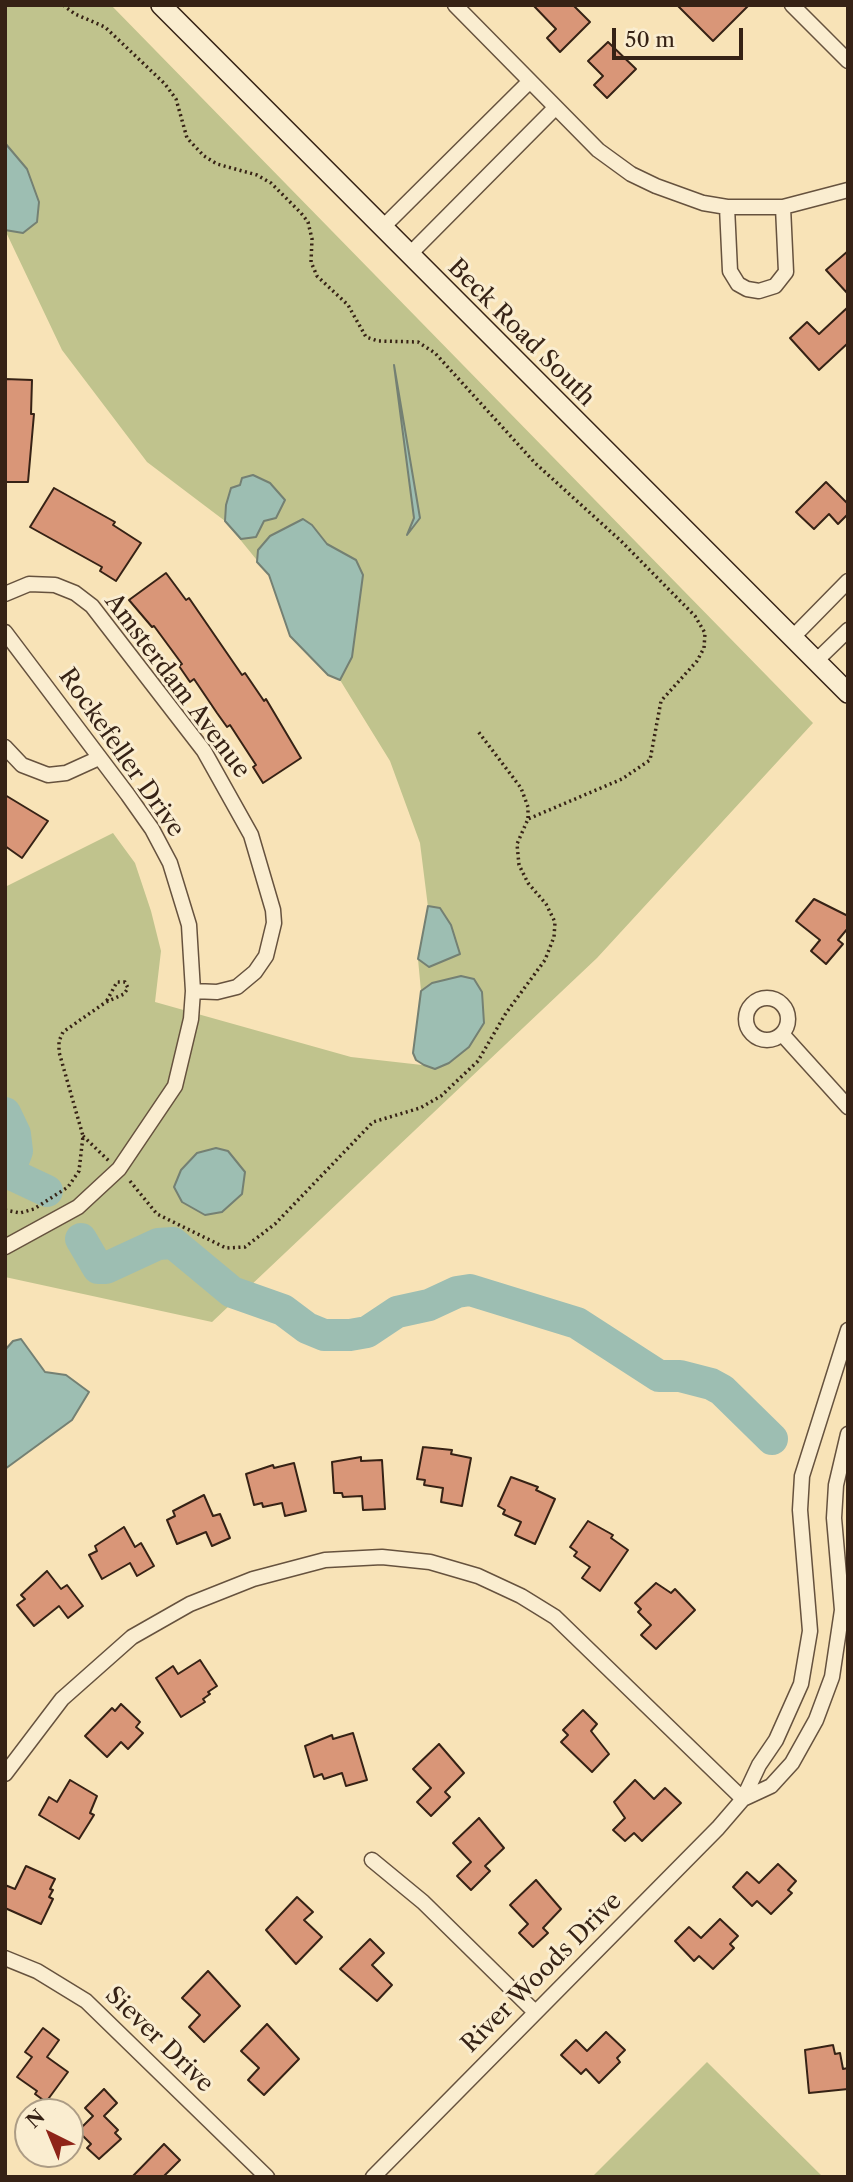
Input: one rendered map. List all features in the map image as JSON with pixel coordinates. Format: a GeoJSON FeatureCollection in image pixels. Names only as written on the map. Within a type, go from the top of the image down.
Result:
{"type":"FeatureCollection","features":[{"type":"Feature","properties":{"kind":"main road","name":"Beck Road South"},"geometry":{"type":"LineString","coordinates":[[161,5],[848,693]]}},
{"type":"Feature","properties":{"kind":"street"},"geometry":{"type":"LineString","coordinates":[[456,5],[598,150],[631,174],[676,195],[727,207],[783,207],[848,190]]}},
{"type":"Feature","properties":{"kind":"street"},"geometry":{"type":"LineString","coordinates":[[792,5],[848,61]]}},
{"type":"Feature","properties":{"kind":"street"},"geometry":{"type":"LineString","coordinates":[[382,228],[529,82]]}},
{"type":"Feature","properties":{"kind":"street"},"geometry":{"type":"LineString","coordinates":[[409,255],[555,108]]}},
{"type":"Feature","properties":{"kind":"street"},"geometry":{"type":"LineString","coordinates":[[727,207],[730,271],[738,284],[759,291],[775,286],[786,272],[783,207]]}},
{"type":"Feature","properties":{"kind":"street"},"geometry":{"type":"LineString","coordinates":[[792,638],[848,581]]}},
{"type":"Feature","properties":{"kind":"street","name":"Amsterdam Avenue"},"geometry":{"type":"LineString","coordinates":[[5,594],[29,584],[55,585],[75,593],[92,606],[204,751],[251,835],[273,910],[274,923],[266,956],[255,972],[237,987],[217,992],[193,991]]}},
{"type":"Feature","properties":{"kind":"street"},"geometry":{"type":"LineString","coordinates":[[816,661],[848,630]]}},
{"type":"Feature","properties":{"kind":"street","name":"Rockefeller Drive"},"geometry":{"type":"LineString","coordinates":[[5,632],[152,829],[170,863],[189,925],[193,991],[191,1019],[175,1086],[119,1169],[78,1207],[5,1247]]}},
{"type":"Feature","properties":{"kind":"street"},"geometry":{"type":"LineString","coordinates":[[5,747],[22,765],[48,775],[66,773],[99,758]]}},
{"type":"Feature","properties":{"kind":"street"},"geometry":{"type":"LineString","coordinates":[[782,1034],[848,1107]]}},
{"type":"Feature","properties":{"kind":"street","name":"River Woods Drive"},"geometry":{"type":"LineString","coordinates":[[373,2177],[743,1799],[789,1715],[807,1658],[810,1611],[802,1540],[802,1476],[848,1331]]}},
{"type":"Feature","properties":{"kind":"street","name":"River Woods Drive"},"geometry":{"type":"LineString","coordinates":[[743,1799],[771,1786],[792,1763],[816,1720],[832,1677],[842,1610],[834,1518],[836,1485],[848,1434]]}},
{"type":"Feature","properties":{"kind":"street"},"geometry":{"type":"LineString","coordinates":[[5,1774],[62,1699],[132,1636],[190,1604],[253,1579],[325,1560],[382,1557],[430,1562],[478,1576],[521,1596],[555,1617],[743,1799]]}},
{"type":"Feature","properties":{"kind":"street"},"geometry":{"type":"LineString","coordinates":[[372,1860],[423,1902],[536,2012]]}},
{"type":"Feature","properties":{"kind":"street","name":"Siever Drive"},"geometry":{"type":"LineString","coordinates":[[5,1958],[46,1976],[86,2001],[267,2177]]}},
{"type":"Feature","properties":{"kind":"path"},"geometry":{"type":"LineString","coordinates":[[63,5],[75,15],[105,27],[165,84],[176,99],[187,138],[204,156],[217,164],[257,175],[271,183],[301,213],[309,222],[312,239],[311,262],[317,276],[348,305],[366,337],[378,341],[418,342],[435,353],[472,398],[535,463],[621,541],[695,616],[705,633],[704,648],[697,661],[661,701],[650,760],[622,779],[528,819]]}},
{"type":"Feature","properties":{"kind":"path"},"geometry":{"type":"LineString","coordinates":[[83,1136],[119,1169],[157,1214],[226,1248],[245,1247],[275,1224],[373,1122],[420,1108],[441,1096],[478,1061],[506,1013],[545,960],[554,937],[555,922],[547,904],[528,883],[519,865],[517,844],[528,819],[528,807],[521,788],[477,730]]}},
{"type":"Feature","properties":{"kind":"path"},"geometry":{"type":"LineString","coordinates":[[5,1210],[20,1213],[34,1209],[68,1187],[79,1171],[83,1136],[59,1052],[59,1041],[63,1032],[106,1002],[124,994],[128,988],[125,982],[117,982],[106,1002]]}},
{"type":"Feature","properties":{"kind":"green space"},"geometry":{"type":"Polygon","coordinates":[[[5,5],[111,5],[813,723],[597,958],[212,1322],[5,1277],[5,887],[113,833],[135,863],[161,951],[155,1002],[351,1057],[422,1065],[413,1053],[421,991],[418,959],[428,907],[420,843],[390,761],[340,680],[328,675],[290,636],[269,575],[225,521],[147,462],[62,350],[5,230],[5,5]]]}},
{"type":"Feature","properties":{"kind":"green space"},"geometry":{"type":"Polygon","coordinates":[[[707,2062],[823,2177],[592,2177],[707,2062]]]}},
{"type":"Feature","properties":{"kind":"water"},"geometry":{"type":"Polygon","coordinates":[[[5,143],[27,169],[39,202],[37,222],[23,233],[5,230],[5,143]]]}},
{"type":"Feature","properties":{"kind":"water"},"geometry":{"type":"Polygon","coordinates":[[[394,365],[420,518],[407,535],[414,518],[394,365]]]}},
{"type":"Feature","properties":{"kind":"water"},"geometry":{"type":"Polygon","coordinates":[[[253,475],[270,483],[285,500],[276,518],[264,521],[256,537],[241,539],[225,521],[226,505],[231,488],[240,485],[242,478],[253,475]]]}},
{"type":"Feature","properties":{"kind":"water"},"geometry":{"type":"Polygon","coordinates":[[[303,519],[312,525],[327,544],[356,560],[363,575],[352,657],[340,680],[328,675],[290,636],[269,575],[257,562],[258,550],[270,536],[303,519]]]}},
{"type":"Feature","properties":{"kind":"water"},"geometry":{"type":"Polygon","coordinates":[[[428,906],[440,908],[451,925],[460,954],[429,967],[418,959],[428,906]]]}},
{"type":"Feature","properties":{"kind":"water"},"geometry":{"type":"Polygon","coordinates":[[[461,976],[474,979],[482,992],[484,1023],[469,1047],[449,1063],[435,1069],[416,1060],[413,1053],[421,991],[432,983],[461,976]]]}},
{"type":"Feature","properties":{"kind":"water"},"geometry":{"type":"Polygon","coordinates":[[[216,1148],[228,1151],[245,1172],[242,1194],[222,1212],[205,1215],[182,1202],[174,1187],[181,1170],[197,1153],[216,1148]]]}},
{"type":"Feature","properties":{"kind":"water"},"geometry":{"type":"Polygon","coordinates":[[[21,1339],[45,1372],[66,1375],[89,1392],[72,1420],[5,1469],[5,1350],[13,1341],[21,1339]]]}},
{"type":"Feature","properties":{"kind":"building"},"geometry":{"type":"Polygon","coordinates":[[[533,5],[573,5],[590,22],[560,52],[547,38],[556,29],[533,5]]]}},
{"type":"Feature","properties":{"kind":"building"},"geometry":{"type":"Polygon","coordinates":[[[677,5],[749,5],[713,41],[677,5]]]}},
{"type":"Feature","properties":{"kind":"building"},"geometry":{"type":"Polygon","coordinates":[[[608,42],[636,69],[607,98],[594,85],[603,76],[588,61],[608,42]]]}},
{"type":"Feature","properties":{"kind":"building"},"geometry":{"type":"Polygon","coordinates":[[[848,251],[848,294],[826,270],[848,251]]]}},
{"type":"Feature","properties":{"kind":"building"},"geometry":{"type":"Polygon","coordinates":[[[848,307],[848,343],[819,370],[790,338],[807,322],[819,334],[848,307]]]}},
{"type":"Feature","properties":{"kind":"building"},"geometry":{"type":"Polygon","coordinates":[[[5,379],[32,380],[31,414],[34,414],[28,482],[5,482],[5,379]]]}},
{"type":"Feature","properties":{"kind":"building"},"geometry":{"type":"Polygon","coordinates":[[[826,482],[848,504],[848,514],[838,524],[829,514],[814,529],[796,512],[826,482]]]}},
{"type":"Feature","properties":{"kind":"building"},"geometry":{"type":"Polygon","coordinates":[[[54,488],[115,522],[113,525],[141,543],[116,581],[100,571],[102,567],[30,527],[54,488]]]}},
{"type":"Feature","properties":{"kind":"building"},"geometry":{"type":"Polygon","coordinates":[[[166,573],[186,600],[189,598],[242,675],[245,673],[264,701],[266,699],[301,758],[263,783],[253,767],[256,765],[230,725],[227,727],[194,679],[190,682],[179,666],[182,664],[154,626],[152,627],[129,600],[166,573]]]}},
{"type":"Feature","properties":{"kind":"building"},"geometry":{"type":"Polygon","coordinates":[[[5,795],[48,821],[22,858],[5,846],[5,795]]]}},
{"type":"Feature","properties":{"kind":"building"},"geometry":{"type":"Polygon","coordinates":[[[814,899],[848,916],[848,928],[838,940],[843,944],[826,964],[811,951],[820,940],[796,921],[814,899]]]}},
{"type":"Feature","properties":{"kind":"building"},"geometry":{"type":"Polygon","coordinates":[[[423,1447],[452,1450],[451,1454],[471,1458],[462,1506],[441,1502],[443,1488],[424,1485],[425,1480],[417,1479],[423,1447]]]}},
{"type":"Feature","properties":{"kind":"building"},"geometry":{"type":"Polygon","coordinates":[[[361,1457],[361,1461],[382,1460],[385,1509],[363,1510],[362,1496],[343,1497],[342,1493],[334,1493],[332,1462],[361,1457]]]}},
{"type":"Feature","properties":{"kind":"building"},"geometry":{"type":"Polygon","coordinates":[[[294,1463],[306,1511],[285,1516],[282,1503],[263,1507],[262,1503],[254,1505],[246,1474],[273,1465],[274,1468],[294,1463]]]}},
{"type":"Feature","properties":{"kind":"building"},"geometry":{"type":"Polygon","coordinates":[[[511,1477],[538,1487],[536,1490],[555,1499],[535,1544],[515,1535],[521,1522],[503,1514],[505,1510],[498,1506],[511,1477]]]}},
{"type":"Feature","properties":{"kind":"building"},"geometry":{"type":"Polygon","coordinates":[[[204,1495],[213,1516],[220,1514],[230,1538],[212,1546],[206,1532],[177,1544],[167,1520],[175,1516],[173,1511],[204,1495]]]}},
{"type":"Feature","properties":{"kind":"building"},"geometry":{"type":"Polygon","coordinates":[[[588,1521],[613,1535],[611,1538],[628,1550],[600,1591],[582,1578],[590,1567],[574,1556],[577,1552],[570,1547],[588,1521]]]}},
{"type":"Feature","properties":{"kind":"building"},"geometry":{"type":"Polygon","coordinates":[[[124,1527],[135,1547],[141,1543],[154,1566],[137,1576],[130,1563],[102,1579],[89,1555],[97,1551],[95,1546],[124,1527]]]}},
{"type":"Feature","properties":{"kind":"building"},"geometry":{"type":"Polygon","coordinates":[[[47,1571],[61,1589],[67,1585],[83,1606],[68,1618],[59,1606],[34,1626],[17,1605],[25,1599],[21,1595],[47,1571]]]}},
{"type":"Feature","properties":{"kind":"building"},"geometry":{"type":"Polygon","coordinates":[[[656,1583],[671,1593],[675,1589],[695,1610],[656,1649],[641,1635],[651,1625],[638,1612],[641,1609],[635,1603],[656,1583]]]}},
{"type":"Feature","properties":{"kind":"building"},"geometry":{"type":"Polygon","coordinates":[[[200,1660],[217,1686],[208,1692],[210,1694],[203,1699],[205,1702],[181,1717],[156,1678],[173,1666],[178,1674],[200,1660]]]}},
{"type":"Feature","properties":{"kind":"building"},"geometry":{"type":"Polygon","coordinates":[[[121,1704],[140,1722],[136,1727],[143,1733],[128,1749],[121,1742],[107,1757],[85,1736],[112,1708],[115,1711],[121,1704]]]}},
{"type":"Feature","properties":{"kind":"building"},"geometry":{"type":"Polygon","coordinates":[[[583,1710],[597,1724],[591,1731],[609,1754],[592,1772],[561,1742],[568,1735],[563,1730],[583,1710]]]}},
{"type":"Feature","properties":{"kind":"building"},"geometry":{"type":"Polygon","coordinates":[[[353,1733],[367,1780],[346,1786],[342,1773],[324,1779],[322,1774],[314,1777],[305,1746],[332,1735],[333,1739],[353,1733]]]}},
{"type":"Feature","properties":{"kind":"building"},"geometry":{"type":"Polygon","coordinates":[[[439,1744],[464,1773],[445,1792],[450,1797],[431,1816],[417,1802],[431,1788],[413,1769],[439,1744]]]}},
{"type":"Feature","properties":{"kind":"building"},"geometry":{"type":"Polygon","coordinates":[[[70,1780],[97,1796],[90,1813],[94,1815],[79,1839],[39,1815],[49,1797],[57,1802],[70,1780]]]}},
{"type":"Feature","properties":{"kind":"building"},"geometry":{"type":"Polygon","coordinates":[[[635,1780],[654,1799],[665,1788],[681,1803],[642,1841],[634,1833],[625,1841],[613,1830],[625,1818],[614,1802],[635,1780]]]}},
{"type":"Feature","properties":{"kind":"building"},"geometry":{"type":"Polygon","coordinates":[[[479,1818],[504,1848],[485,1866],[490,1871],[471,1890],[457,1876],[471,1862],[453,1843],[479,1818]]]}},
{"type":"Feature","properties":{"kind":"building"},"geometry":{"type":"Polygon","coordinates":[[[778,1864],[796,1881],[788,1890],[792,1893],[771,1914],[757,1901],[752,1906],[733,1887],[747,1872],[759,1883],[778,1864]]]}},
{"type":"Feature","properties":{"kind":"building"},"geometry":{"type":"Polygon","coordinates":[[[26,1866],[55,1879],[49,1897],[53,1899],[41,1924],[5,1908],[5,1885],[15,1889],[26,1866]]]}},
{"type":"Feature","properties":{"kind":"building"},"geometry":{"type":"Polygon","coordinates":[[[536,1880],[561,1909],[543,1928],[548,1933],[533,1947],[519,1933],[528,1924],[510,1905],[536,1880]]]}},
{"type":"Feature","properties":{"kind":"building"},"geometry":{"type":"Polygon","coordinates":[[[297,1897],[313,1912],[304,1920],[322,1937],[296,1964],[266,1930],[297,1897]]]}},
{"type":"Feature","properties":{"kind":"building"},"geometry":{"type":"Polygon","coordinates":[[[720,1919],[738,1936],[730,1944],[734,1948],[713,1969],[699,1956],[694,1961],[675,1941],[689,1927],[701,1938],[720,1919]]]}},
{"type":"Feature","properties":{"kind":"building"},"geometry":{"type":"Polygon","coordinates":[[[370,1939],[384,1953],[372,1965],[392,1985],[377,2001],[340,1969],[370,1939]]]}},
{"type":"Feature","properties":{"kind":"building"},"geometry":{"type":"Polygon","coordinates":[[[208,1971],[240,2006],[204,2042],[189,2027],[200,2015],[182,1998],[208,1971]]]}},
{"type":"Feature","properties":{"kind":"building"},"geometry":{"type":"Polygon","coordinates":[[[267,2024],[299,2059],[264,2095],[248,2080],[259,2068],[241,2051],[267,2024]]]}},
{"type":"Feature","properties":{"kind":"building"},"geometry":{"type":"Polygon","coordinates":[[[43,2028],[59,2040],[47,2057],[68,2072],[49,2098],[40,2098],[35,2094],[37,2091],[17,2077],[32,2057],[25,2052],[43,2028]]]}},
{"type":"Feature","properties":{"kind":"building"},"geometry":{"type":"Polygon","coordinates":[[[606,2032],[625,2050],[617,2058],[620,2062],[599,2083],[586,2069],[581,2074],[561,2055],[576,2040],[587,2051],[606,2032]]]}},
{"type":"Feature","properties":{"kind":"building"},"geometry":{"type":"Polygon","coordinates":[[[833,2045],[835,2054],[840,2053],[843,2069],[848,2068],[848,2089],[809,2093],[805,2050],[833,2045]]]}},
{"type":"Feature","properties":{"kind":"building"},"geometry":{"type":"Polygon","coordinates":[[[104,2089],[117,2103],[104,2116],[118,2130],[115,2133],[121,2139],[99,2159],[87,2148],[91,2144],[84,2137],[84,2125],[93,2116],[85,2108],[104,2089]]]}},
{"type":"Feature","properties":{"kind":"building"},"geometry":{"type":"Polygon","coordinates":[[[164,2144],[180,2160],[163,2177],[132,2177],[164,2144]]]}},
{"type":"Feature","properties":{"kind":"waterway"},"geometry":{"type":"LineString","coordinates":[[5,1113],[15,1134],[17,1151],[12,1164],[13,1175],[47,1191]]}},
{"type":"Feature","properties":{"kind":"waterway"},"geometry":{"type":"LineString","coordinates":[[81,1239],[98,1268],[106,1268],[158,1244],[173,1243],[232,1292],[283,1310],[307,1328],[324,1335],[367,1332],[397,1312],[429,1305],[457,1292],[470,1290],[577,1323],[659,1376],[680,1376],[711,1384],[722,1390],[772,1439]]}}]}
